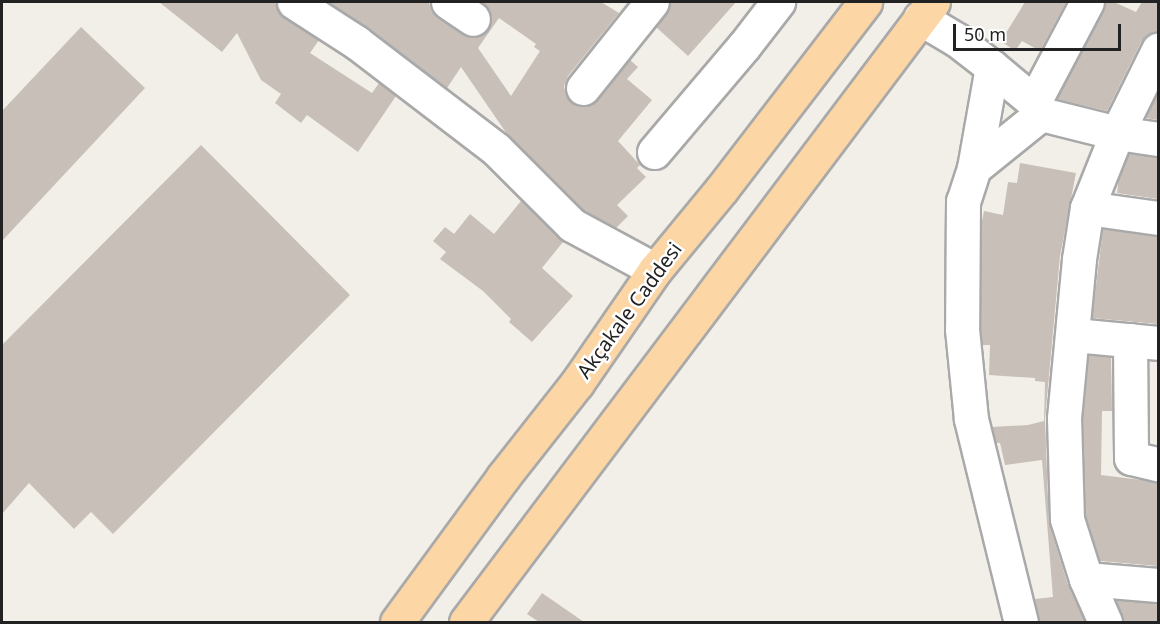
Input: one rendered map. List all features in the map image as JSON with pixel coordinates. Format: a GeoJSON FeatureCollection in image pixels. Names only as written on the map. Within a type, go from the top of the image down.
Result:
{"type":"FeatureCollection","features":[{"type":"Feature","properties":{"kind":"main road","name":"Akçakale Caddesi"},"geometry":{"type":"LineString","coordinates":[[398,622],[503,477],[577,383],[655,270],[721,190],[860,3]]}},
{"type":"Feature","properties":{"kind":"main road"},"geometry":{"type":"LineString","coordinates":[[466,622],[927,10]]}},
{"type":"Feature","properties":{"kind":"street"},"geometry":{"type":"LineString","coordinates":[[294,2],[356,42],[496,149],[572,225],[655,270]]}},
{"type":"Feature","properties":{"kind":"street"},"geometry":{"type":"LineString","coordinates":[[654,152],[744,46],[778,2]]}},
{"type":"Feature","properties":{"kind":"street"},"geometry":{"type":"LineString","coordinates":[[974,168],[1037,108],[1087,2]]}},
{"type":"Feature","properties":{"kind":"street"},"geometry":{"type":"LineString","coordinates":[[583,88],[642,5]]}},
{"type":"Feature","properties":{"kind":"street"},"geometry":{"type":"LineString","coordinates":[[927,10],[957,40],[992,67],[1037,108],[1117,133],[1158,139]]}},
{"type":"Feature","properties":{"kind":"street"},"geometry":{"type":"LineString","coordinates":[[1105,622],[1086,579],[1067,519],[1064,418],[1074,335],[1079,259],[1087,208],[1117,133],[1158,50]]}},
{"type":"Feature","properties":{"kind":"street"},"geometry":{"type":"LineString","coordinates":[[992,67],[974,168],[963,201],[962,329],[971,419],[1021,622]]}},
{"type":"Feature","properties":{"kind":"street"},"geometry":{"type":"LineString","coordinates":[[1087,208],[1158,218]]}},
{"type":"Feature","properties":{"kind":"street"},"geometry":{"type":"LineString","coordinates":[[1074,335],[1144,342],[1131,458],[1158,464]]}},
{"type":"Feature","properties":{"kind":"street"},"geometry":{"type":"LineString","coordinates":[[1086,579],[1158,585]]}},
{"type":"Feature","properties":{"kind":"building"},"geometry":{"type":"Polygon","coordinates":[[[159,2],[275,2],[283,17],[319,40],[310,53],[372,93],[379,83],[396,96],[358,152],[307,115],[301,123],[275,103],[281,94],[261,80],[237,33],[222,52],[159,2]]]}},
{"type":"Feature","properties":{"kind":"building"},"geometry":{"type":"Polygon","coordinates":[[[328,2],[429,2],[431,11],[437,18],[472,38],[482,36],[489,29],[492,21],[490,10],[481,2],[601,2],[619,13],[568,76],[564,86],[566,95],[572,103],[581,107],[589,106],[598,100],[630,60],[638,67],[627,79],[652,100],[618,141],[640,165],[637,168],[646,177],[617,205],[628,216],[616,228],[583,210],[507,134],[461,67],[447,88],[367,27],[328,2]],[[499,18],[478,48],[511,96],[540,51],[534,47],[536,44],[499,18]]]}},
{"type":"Feature","properties":{"kind":"building"},"geometry":{"type":"Polygon","coordinates":[[[670,2],[736,2],[688,56],[656,27],[667,13],[670,2]]]}},
{"type":"Feature","properties":{"kind":"building"},"geometry":{"type":"Polygon","coordinates":[[[1025,2],[1066,2],[1040,51],[1022,41],[1015,51],[1001,41],[1025,2]]]}},
{"type":"Feature","properties":{"kind":"building"},"geometry":{"type":"Polygon","coordinates":[[[1106,2],[1114,2],[1136,12],[1142,2],[1158,2],[1158,32],[1148,34],[1141,42],[1107,111],[1057,99],[1104,11],[1106,2]]]}},
{"type":"Feature","properties":{"kind":"building"},"geometry":{"type":"Polygon","coordinates":[[[81,27],[145,88],[2,241],[2,111],[81,27]]]}},
{"type":"Feature","properties":{"kind":"building"},"geometry":{"type":"Polygon","coordinates":[[[1158,91],[1158,120],[1145,118],[1158,91]]]}},
{"type":"Feature","properties":{"kind":"building"},"geometry":{"type":"Polygon","coordinates":[[[201,145],[350,295],[113,534],[91,512],[74,529],[29,483],[2,514],[2,345],[201,145]]]}},
{"type":"Feature","properties":{"kind":"building"},"geometry":{"type":"Polygon","coordinates":[[[1129,154],[1158,157],[1158,199],[1117,193],[1119,178],[1129,154]]]}},
{"type":"Feature","properties":{"kind":"building"},"geometry":{"type":"Polygon","coordinates":[[[1020,163],[1076,173],[1060,256],[1045,419],[1049,524],[1068,585],[1085,622],[1039,622],[1035,599],[1053,597],[1042,460],[1005,465],[1000,443],[996,443],[992,427],[1028,425],[1044,421],[1045,382],[1035,381],[1035,378],[989,375],[990,345],[982,345],[982,221],[984,211],[1003,215],[1008,182],[1017,183],[1020,163]]]}},
{"type":"Feature","properties":{"kind":"building"},"geometry":{"type":"Polygon","coordinates":[[[521,201],[563,242],[542,268],[573,296],[532,342],[509,322],[511,319],[483,291],[440,259],[446,252],[433,241],[445,227],[454,234],[470,214],[494,234],[521,201]]]}},
{"type":"Feature","properties":{"kind":"building"},"geometry":{"type":"Polygon","coordinates":[[[1103,229],[1158,236],[1158,324],[1092,318],[1103,229]]]}},
{"type":"Feature","properties":{"kind":"building"},"geometry":{"type":"Polygon","coordinates":[[[1089,355],[1111,357],[1112,411],[1102,411],[1101,475],[1158,482],[1158,566],[1100,561],[1086,516],[1083,419],[1089,355]]]}},
{"type":"Feature","properties":{"kind":"building"},"geometry":{"type":"Polygon","coordinates":[[[542,593],[584,622],[539,622],[527,614],[542,593]]]}},
{"type":"Feature","properties":{"kind":"building"},"geometry":{"type":"Polygon","coordinates":[[[1116,600],[1158,603],[1158,622],[1123,622],[1116,600]]]}}]}
